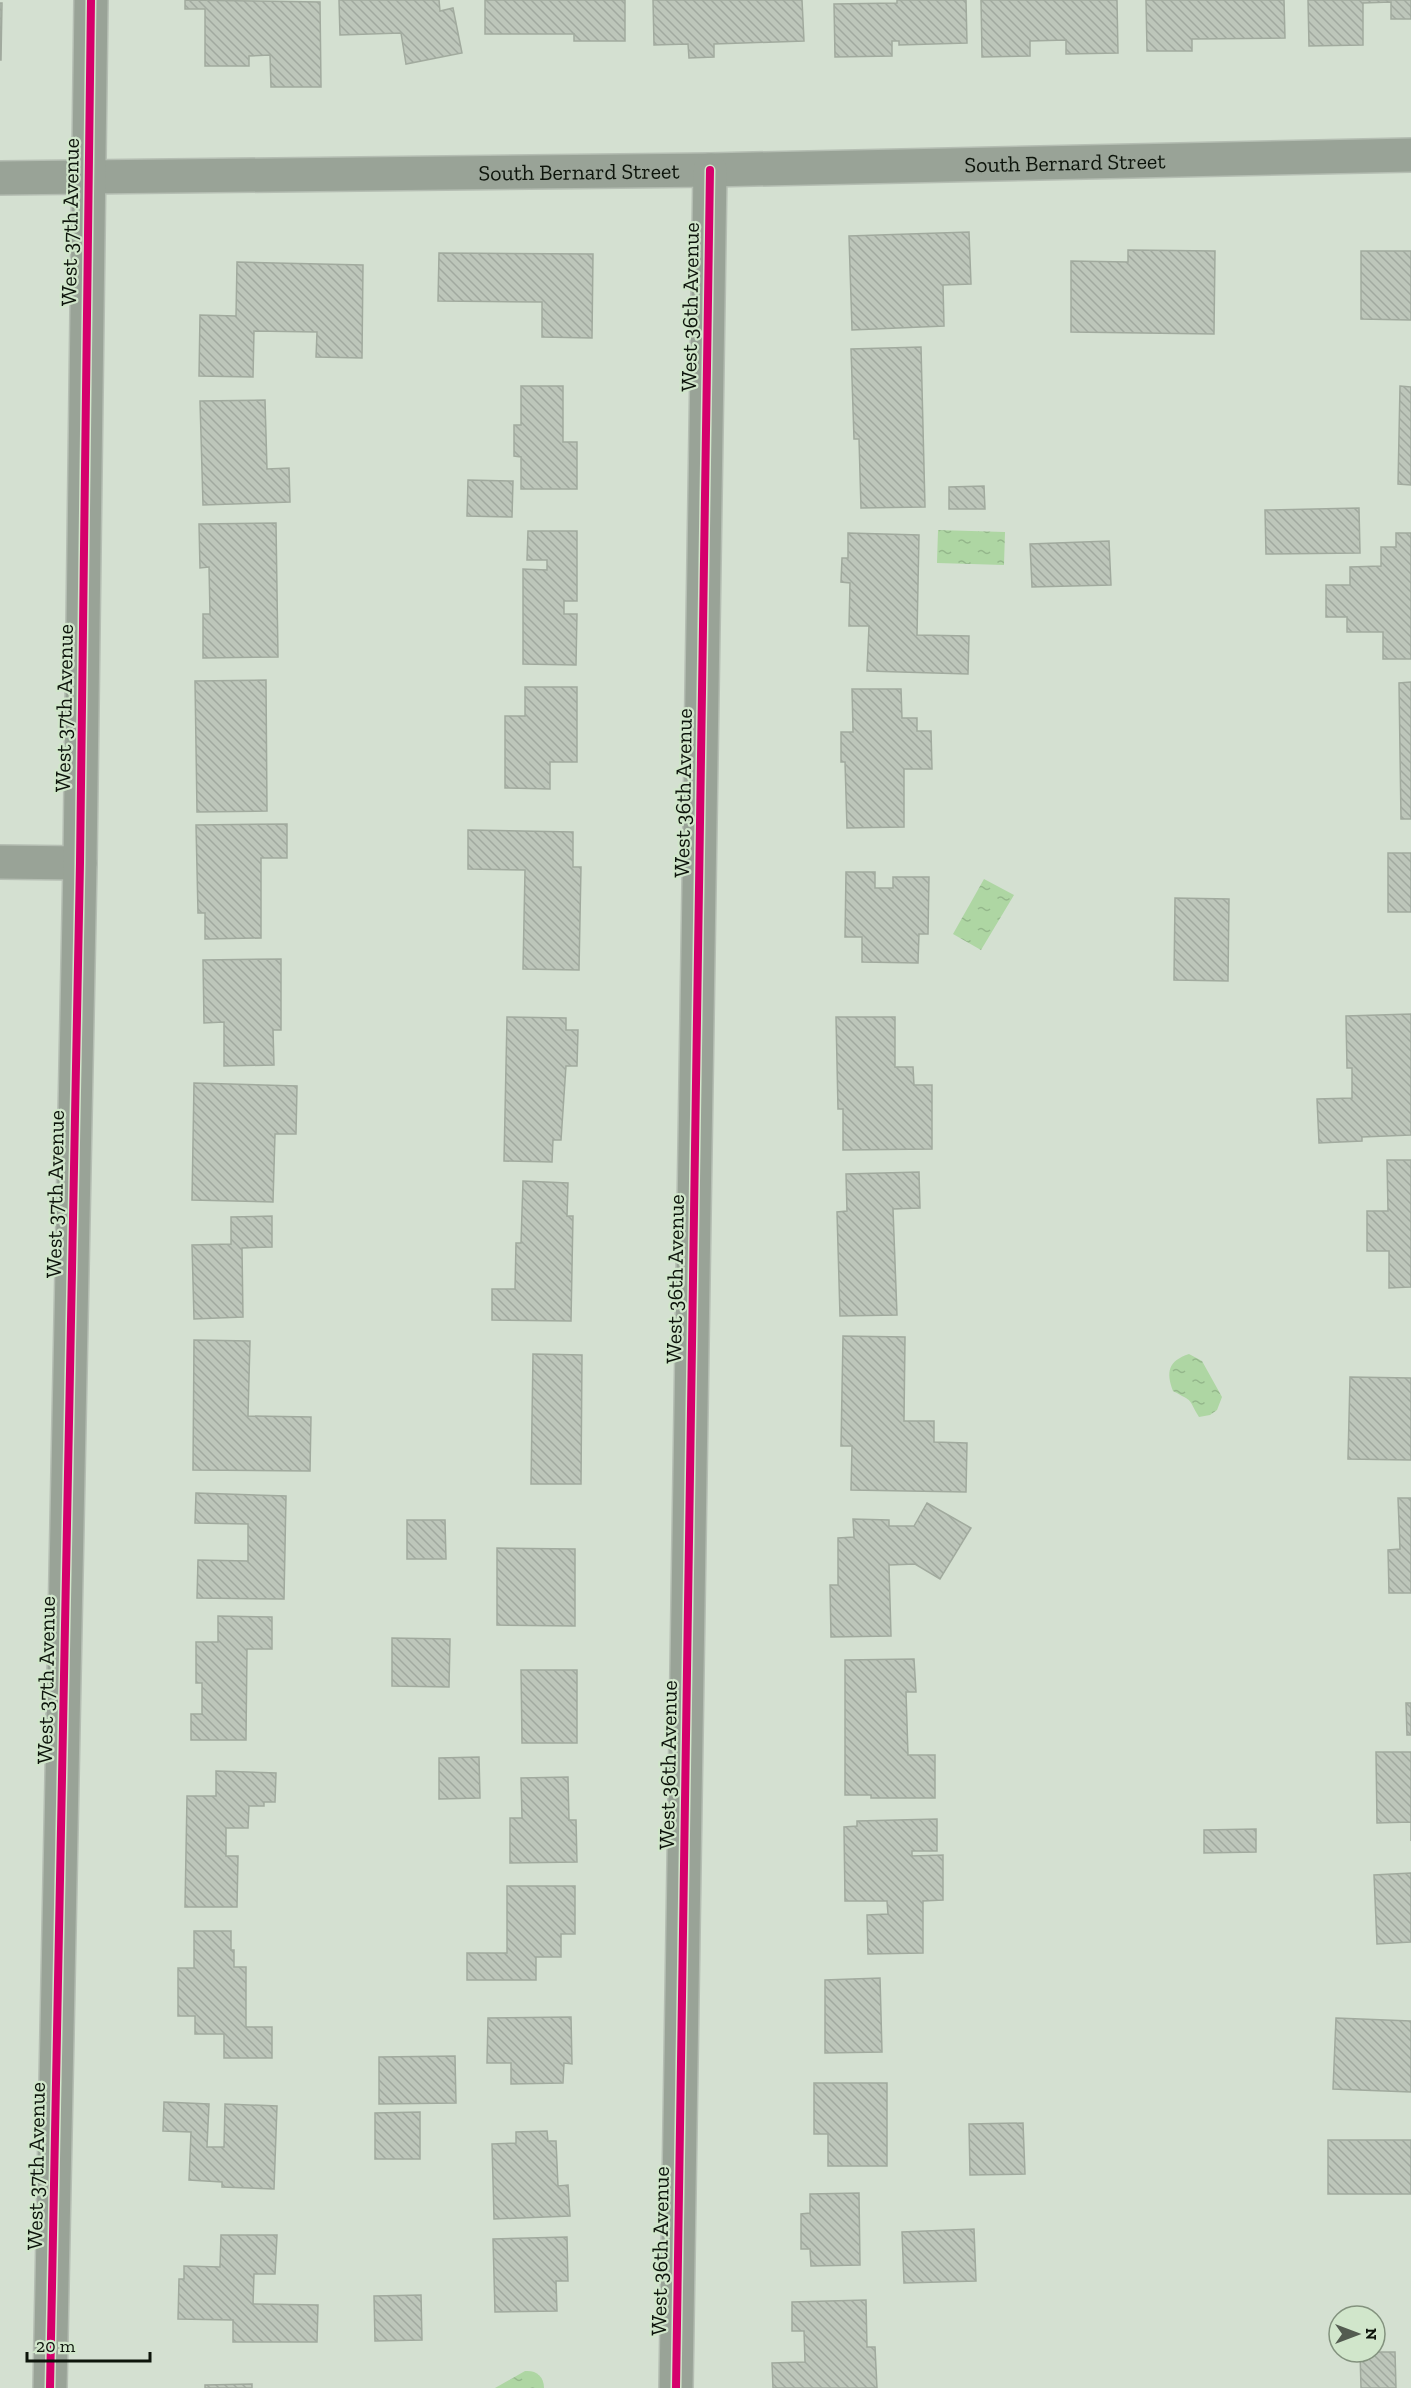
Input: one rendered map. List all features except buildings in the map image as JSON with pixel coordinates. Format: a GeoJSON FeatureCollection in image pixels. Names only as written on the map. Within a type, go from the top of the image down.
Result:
{"type":"FeatureCollection","features":[{"type":"Feature","properties":{"kind":"street","name":"West 37th Avenue"},"geometry":{"type":"LineString","coordinates":[[50,2388],[80,863],[91,0]]}},
{"type":"Feature","properties":{"kind":"street","name":"South Bernard Street"},"geometry":{"type":"LineString","coordinates":[[0,178],[710,170],[1411,155]]}},
{"type":"Feature","properties":{"kind":"street","name":"West 36th Avenue"},"geometry":{"type":"LineString","coordinates":[[676,2388],[710,170]]}},
{"type":"Feature","properties":{"kind":"street"},"geometry":{"type":"LineString","coordinates":[[0,862],[80,863]]}},
{"type":"Feature","properties":{"kind":"water"},"geometry":{"type":"Polygon","coordinates":[[[938,530],[1005,532],[1004,565],[937,563],[938,530]]]}},
{"type":"Feature","properties":{"kind":"water"},"geometry":{"type":"Polygon","coordinates":[[[984,879],[1014,895],[981,950],[953,934],[984,879]]]}},
{"type":"Feature","properties":{"kind":"water"},"geometry":{"type":"Polygon","coordinates":[[[1189,1354],[1202,1361],[1222,1397],[1217,1410],[1210,1415],[1199,1417],[1190,1401],[1173,1391],[1170,1368],[1177,1360],[1189,1354]]]}},
{"type":"Feature","properties":{"kind":"water"},"geometry":{"type":"Polygon","coordinates":[[[525,2371],[539,2375],[543,2380],[544,2388],[495,2388],[525,2371]]]}},
{"type":"Feature","properties":{"kind":"cycle path"},"geometry":{"type":"LineString","coordinates":[[50,2388],[80,863],[91,0]]}},
{"type":"Feature","properties":{"kind":"cycle path"},"geometry":{"type":"LineString","coordinates":[[676,2388],[710,170]]}}]}
